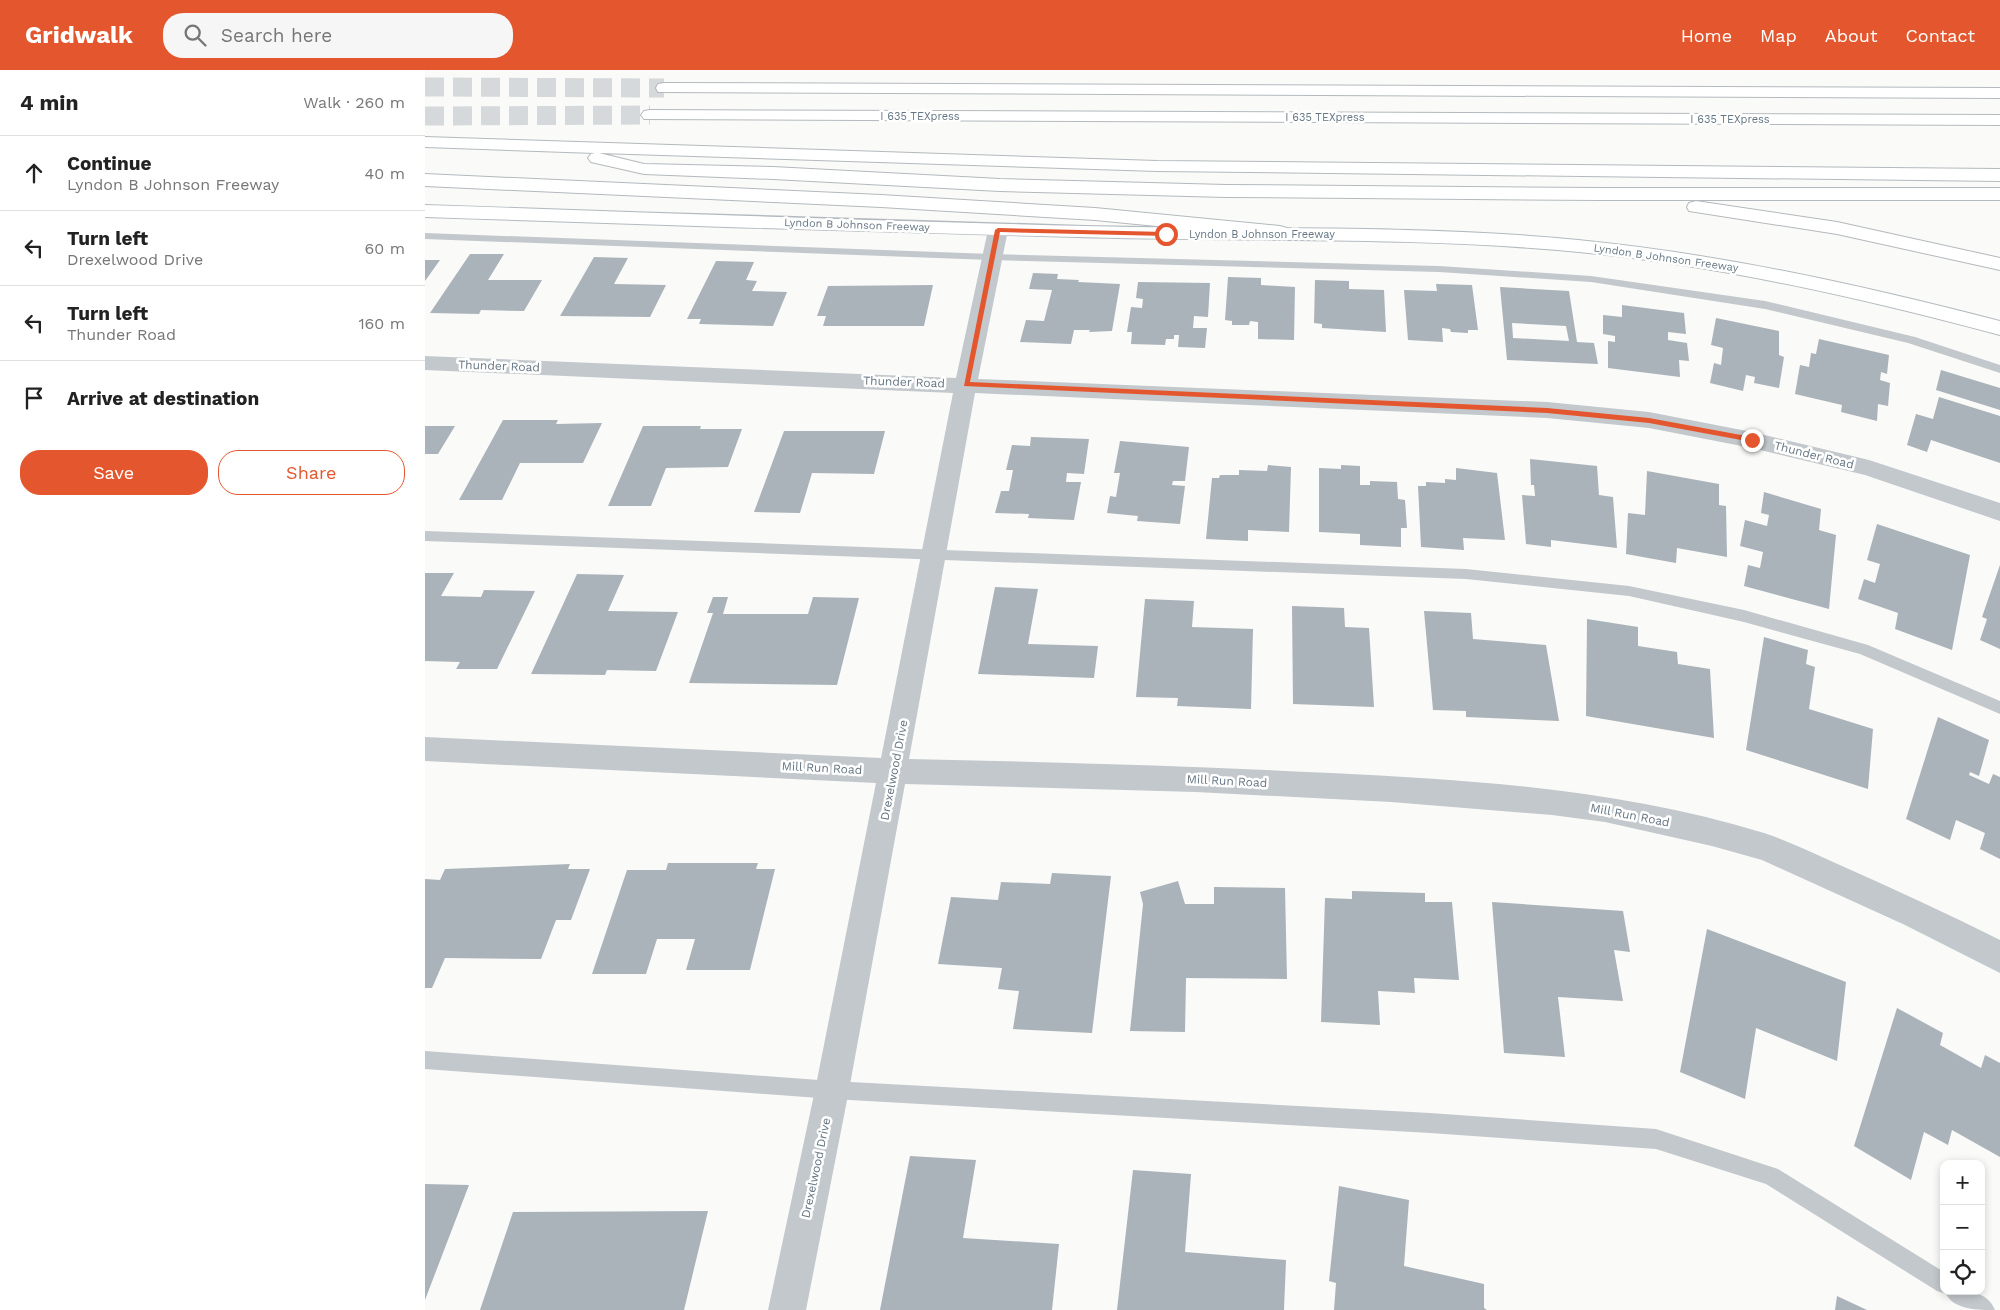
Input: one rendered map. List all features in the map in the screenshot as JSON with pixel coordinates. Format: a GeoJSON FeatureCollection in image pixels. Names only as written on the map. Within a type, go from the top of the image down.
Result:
{"type":"FeatureCollection","features":[{"type":"Feature","properties":{"kind":"main road"},"geometry":{"type":"LineString","coordinates":[[664,88],[2000,93]]}},
{"type":"Feature","properties":{"kind":"main road","name":"I 635 TEXpress"},"geometry":{"type":"LineString","coordinates":[[650,115],[2000,120]]}},
{"type":"Feature","properties":{"kind":"main road"},"geometry":{"type":"LineString","coordinates":[[425,142],[540,144],[1157,166],[2000,174]]}},
{"type":"Feature","properties":{"kind":"main road"},"geometry":{"type":"LineString","coordinates":[[540,144],[644,169],[773,173],[1000,185],[1216,191],[1601,194],[2000,194]]}},
{"type":"Feature","properties":{"kind":"main road"},"geometry":{"type":"LineString","coordinates":[[425,180],[862,200],[1066,212],[1280,232]]}},
{"type":"Feature","properties":{"kind":"main road"},"geometry":{"type":"LineString","coordinates":[[1601,194],[1837,228],[2000,264]]}},
{"type":"Feature","properties":{"kind":"main road","name":"Lyndon B Johnson Freeway"},"geometry":{"type":"LineString","coordinates":[[425,211],[998,230],[1166,234],[1280,232],[1567,245],[1684,258],[1790,277],[1907,303],[2000,328]]}},
{"type":"Feature","properties":{"kind":"street","name":"Drexelwood Drive"},"geometry":{"type":"LineString","coordinates":[[787,1310],[832,1090],[966,384],[998,230]]}},
{"type":"Feature","properties":{"kind":"street","name":"Thunder Road"},"geometry":{"type":"LineString","coordinates":[[425,363],[966,384],[1547,410],[1649,420],[1752,440],[1869,468],[2000,512]]}},
{"type":"Feature","properties":{"kind":"street","name":"Mill Run Road"},"geometry":{"type":"LineString","coordinates":[[425,749],[894,771],[1196,779],[1391,789],[1552,802],[1605,809],[1712,832],[1767,848],[1916,914],[2000,957]]}},
{"type":"Feature","properties":{"kind":"lane"},"geometry":{"type":"LineString","coordinates":[[425,236],[991,257],[1439,269],[1591,279],[1765,304],[1911,340],[2000,370]]}},
{"type":"Feature","properties":{"kind":"lane"},"geometry":{"type":"LineString","coordinates":[[425,536],[1466,574],[1629,591],[1744,616],[1863,649],[2000,708]]}},
{"type":"Feature","properties":{"kind":"lane"},"geometry":{"type":"LineString","coordinates":[[425,1060],[832,1090],[1430,1123],[1656,1139],[1771,1176],[1940,1282]]}},
{"type":"Feature","properties":{"kind":"lane"},"geometry":{"type":"LineString","coordinates":[[1961,1295],[1985,1310]]}},
{"type":"Feature","properties":{"kind":"building"},"geometry":{"type":"Polygon","coordinates":[[[470,254],[504,254],[488,280],[542,280],[524,311],[481,310],[479,314],[430,313],[470,254]]]}},
{"type":"Feature","properties":{"kind":"building"},"geometry":{"type":"Polygon","coordinates":[[[594,257],[628,258],[614,284],[666,285],[650,317],[560,316],[594,257]]]}},
{"type":"Feature","properties":{"kind":"building"},"geometry":{"type":"Polygon","coordinates":[[[425,260],[440,260],[425,281],[425,260]]]}},
{"type":"Feature","properties":{"kind":"building"},"geometry":{"type":"Polygon","coordinates":[[[716,261],[754,262],[746,280],[757,281],[752,291],[787,292],[773,326],[699,324],[701,319],[687,319],[716,261]]]}},
{"type":"Feature","properties":{"kind":"building"},"geometry":{"type":"Polygon","coordinates":[[[1033,273],[1058,274],[1057,279],[1079,280],[1078,282],[1120,284],[1112,331],[1089,332],[1090,330],[1074,330],[1071,344],[1020,342],[1026,320],[1044,321],[1052,290],[1029,289],[1033,273]]]}},
{"type":"Feature","properties":{"kind":"building"},"geometry":{"type":"Polygon","coordinates":[[[1228,277],[1261,278],[1261,285],[1295,287],[1294,340],[1258,339],[1258,322],[1250,321],[1249,325],[1232,325],[1232,321],[1225,320],[1228,277]]]}},
{"type":"Feature","properties":{"kind":"building"},"geometry":{"type":"Polygon","coordinates":[[[1315,280],[1349,281],[1349,289],[1384,290],[1386,332],[1322,328],[1322,324],[1314,323],[1315,280]]]}},
{"type":"Feature","properties":{"kind":"building"},"geometry":{"type":"Polygon","coordinates":[[[1138,282],[1210,283],[1208,317],[1194,316],[1193,328],[1207,328],[1205,348],[1178,347],[1179,335],[1174,335],[1174,339],[1166,339],[1165,345],[1131,344],[1132,332],[1127,332],[1131,307],[1142,308],[1143,299],[1136,298],[1138,282]]]}},
{"type":"Feature","properties":{"kind":"building"},"geometry":{"type":"Polygon","coordinates":[[[1436,284],[1472,285],[1478,330],[1468,330],[1468,333],[1451,332],[1450,329],[1442,328],[1443,342],[1408,340],[1404,290],[1437,291],[1436,284]]]}},
{"type":"Feature","properties":{"kind":"building"},"geometry":{"type":"Polygon","coordinates":[[[933,285],[924,326],[823,326],[826,316],[817,316],[828,286],[933,285]]]}},
{"type":"Feature","properties":{"kind":"building"},"geometry":{"type":"Polygon","coordinates":[[[1500,287],[1569,291],[1577,342],[1594,343],[1598,364],[1507,360],[1500,287]],[[1512,323],[1513,338],[1569,341],[1566,326],[1512,323]]]}},
{"type":"Feature","properties":{"kind":"building"},"geometry":{"type":"Polygon","coordinates":[[[1622,305],[1684,313],[1686,334],[1668,332],[1668,340],[1687,343],[1689,361],[1679,360],[1680,377],[1608,368],[1608,341],[1615,342],[1615,336],[1603,334],[1603,315],[1622,317],[1622,305]]]}},
{"type":"Feature","properties":{"kind":"building"},"geometry":{"type":"Polygon","coordinates":[[[1716,318],[1779,331],[1779,355],[1784,357],[1779,388],[1754,383],[1755,377],[1746,375],[1743,391],[1710,383],[1714,363],[1721,365],[1723,348],[1711,345],[1716,318]]]}},
{"type":"Feature","properties":{"kind":"building"},"geometry":{"type":"Polygon","coordinates":[[[1819,339],[1889,355],[1887,374],[1881,372],[1880,380],[1890,383],[1888,406],[1878,404],[1877,421],[1841,412],[1842,405],[1795,394],[1800,365],[1809,367],[1811,353],[1816,354],[1819,339]]]}},
{"type":"Feature","properties":{"kind":"building"},"geometry":{"type":"Polygon","coordinates":[[[1941,370],[2000,388],[2000,410],[1936,390],[1941,370]]]}},
{"type":"Feature","properties":{"kind":"building"},"geometry":{"type":"Polygon","coordinates":[[[1939,397],[2000,416],[2000,463],[1931,440],[1927,452],[1907,445],[1916,414],[1933,419],[1939,397]]]}},
{"type":"Feature","properties":{"kind":"building"},"geometry":{"type":"Polygon","coordinates":[[[503,420],[558,420],[556,424],[602,423],[583,463],[520,463],[502,500],[459,500],[503,420]]]}},
{"type":"Feature","properties":{"kind":"building"},"geometry":{"type":"Polygon","coordinates":[[[425,426],[455,426],[438,454],[425,454],[425,426]]]}},
{"type":"Feature","properties":{"kind":"building"},"geometry":{"type":"Polygon","coordinates":[[[643,426],[701,426],[700,429],[742,429],[728,467],[666,468],[651,506],[608,506],[643,426]]]}},
{"type":"Feature","properties":{"kind":"building"},"geometry":{"type":"Polygon","coordinates":[[[784,431],[885,431],[874,474],[812,473],[800,513],[754,512],[784,431]]]}},
{"type":"Feature","properties":{"kind":"building"},"geometry":{"type":"Polygon","coordinates":[[[1031,437],[1089,439],[1084,474],[1067,473],[1066,482],[1081,482],[1074,520],[1028,518],[1029,514],[995,513],[1001,491],[1009,491],[1013,470],[1006,470],[1012,445],[1030,446],[1031,437]]]}},
{"type":"Feature","properties":{"kind":"building"},"geometry":{"type":"Polygon","coordinates":[[[1120,441],[1189,447],[1185,481],[1173,481],[1172,485],[1185,486],[1180,524],[1137,521],[1138,516],[1107,513],[1110,496],[1116,497],[1120,473],[1114,473],[1120,441]]]}},
{"type":"Feature","properties":{"kind":"building"},"geometry":{"type":"Polygon","coordinates":[[[1530,459],[1597,466],[1599,495],[1613,497],[1617,548],[1551,540],[1551,547],[1526,544],[1522,495],[1535,496],[1534,485],[1531,485],[1530,459]]]}},
{"type":"Feature","properties":{"kind":"building"},"geometry":{"type":"Polygon","coordinates":[[[1268,465],[1291,467],[1289,532],[1248,530],[1248,541],[1206,539],[1212,478],[1219,478],[1220,475],[1239,475],[1239,470],[1267,471],[1268,465]]]}},
{"type":"Feature","properties":{"kind":"building"},"geometry":{"type":"Polygon","coordinates":[[[1341,465],[1360,466],[1360,485],[1370,485],[1370,481],[1397,482],[1398,499],[1405,500],[1407,528],[1401,528],[1401,547],[1360,545],[1360,534],[1319,532],[1319,468],[1341,469],[1341,465]]]}},
{"type":"Feature","properties":{"kind":"building"},"geometry":{"type":"Polygon","coordinates":[[[1456,468],[1497,473],[1505,540],[1463,538],[1464,550],[1421,547],[1418,486],[1426,486],[1426,482],[1445,483],[1445,479],[1456,480],[1456,468]]]}},
{"type":"Feature","properties":{"kind":"building"},"geometry":{"type":"Polygon","coordinates":[[[1647,471],[1719,484],[1719,505],[1726,506],[1727,557],[1677,548],[1676,563],[1626,554],[1628,513],[1645,515],[1647,471]]]}},
{"type":"Feature","properties":{"kind":"building"},"geometry":{"type":"Polygon","coordinates":[[[1764,492],[1821,509],[1819,530],[1836,535],[1829,609],[1744,586],[1748,565],[1760,568],[1763,552],[1740,546],[1745,520],[1767,526],[1769,515],[1761,513],[1764,492]]]}},
{"type":"Feature","properties":{"kind":"building"},"geometry":{"type":"Polygon","coordinates":[[[1877,524],[1970,555],[1952,650],[1895,629],[1898,613],[1858,599],[1864,579],[1875,583],[1880,564],[1867,560],[1877,524]]]}},
{"type":"Feature","properties":{"kind":"building"},"geometry":{"type":"Polygon","coordinates":[[[2000,565],[2000,649],[1980,640],[1987,619],[1982,617],[2000,565]]]}},
{"type":"Feature","properties":{"kind":"building"},"geometry":{"type":"Polygon","coordinates":[[[425,573],[454,573],[441,596],[481,597],[484,590],[535,591],[497,669],[456,669],[460,662],[425,661],[425,573]]]}},
{"type":"Feature","properties":{"kind":"building"},"geometry":{"type":"Polygon","coordinates":[[[577,574],[624,575],[608,611],[678,612],[656,671],[607,670],[605,675],[531,674],[577,574]]]}},
{"type":"Feature","properties":{"kind":"building"},"geometry":{"type":"Polygon","coordinates":[[[995,587],[1038,589],[1028,644],[1098,646],[1094,678],[978,674],[995,587]]]}},
{"type":"Feature","properties":{"kind":"building"},"geometry":{"type":"Polygon","coordinates":[[[713,597],[728,597],[723,614],[808,614],[813,597],[859,598],[837,685],[689,683],[713,613],[707,613],[713,597]]]}},
{"type":"Feature","properties":{"kind":"building"},"geometry":{"type":"Polygon","coordinates":[[[1145,599],[1194,601],[1192,627],[1253,629],[1251,709],[1177,706],[1178,698],[1136,697],[1145,599]]]}},
{"type":"Feature","properties":{"kind":"building"},"geometry":{"type":"Polygon","coordinates":[[[1292,606],[1344,608],[1345,627],[1369,628],[1374,707],[1293,704],[1292,606]]]}},
{"type":"Feature","properties":{"kind":"building"},"geometry":{"type":"Polygon","coordinates":[[[1424,611],[1471,613],[1473,639],[1546,645],[1559,721],[1466,717],[1466,711],[1433,710],[1424,611]]]}},
{"type":"Feature","properties":{"kind":"building"},"geometry":{"type":"Polygon","coordinates":[[[1587,619],[1638,627],[1638,646],[1677,652],[1678,664],[1710,669],[1714,738],[1586,716],[1587,619]]]}},
{"type":"Feature","properties":{"kind":"building"},"geometry":{"type":"Polygon","coordinates":[[[1764,637],[1808,650],[1806,664],[1815,667],[1809,709],[1873,729],[1868,789],[1746,750],[1764,637]]]}},
{"type":"Feature","properties":{"kind":"building"},"geometry":{"type":"Polygon","coordinates":[[[1938,717],[1989,740],[1979,776],[1970,772],[1969,775],[1989,784],[1993,774],[2000,777],[2000,859],[1980,849],[1985,833],[1956,820],[1950,840],[1906,819],[1938,717]]]}},
{"type":"Feature","properties":{"kind":"building"},"geometry":{"type":"Polygon","coordinates":[[[668,863],[758,863],[756,869],[775,869],[750,970],[686,970],[695,939],[657,939],[646,974],[592,974],[627,870],[666,870],[668,863]]]}},
{"type":"Feature","properties":{"kind":"building"},"geometry":{"type":"Polygon","coordinates":[[[570,864],[568,869],[590,869],[571,920],[556,920],[541,959],[445,958],[432,988],[425,988],[425,879],[440,880],[445,869],[570,864]]]}},
{"type":"Feature","properties":{"kind":"building"},"geometry":{"type":"Polygon","coordinates":[[[1052,873],[1111,876],[1092,1033],[1013,1029],[1019,991],[998,989],[1002,968],[938,964],[951,897],[998,900],[1001,882],[1050,884],[1052,873]]]}},
{"type":"Feature","properties":{"kind":"building"},"geometry":{"type":"Polygon","coordinates":[[[1178,881],[1185,904],[1214,904],[1214,887],[1285,888],[1287,979],[1186,978],[1185,1032],[1130,1031],[1143,904],[1140,892],[1178,881]]]}},
{"type":"Feature","properties":{"kind":"building"},"geometry":{"type":"Polygon","coordinates":[[[1352,891],[1425,893],[1425,902],[1452,902],[1459,980],[1414,978],[1415,993],[1378,991],[1380,1025],[1321,1022],[1325,898],[1352,899],[1352,891]]]}},
{"type":"Feature","properties":{"kind":"building"},"geometry":{"type":"Polygon","coordinates":[[[1492,902],[1623,911],[1630,952],[1614,950],[1623,1001],[1558,997],[1565,1057],[1504,1053],[1492,902]]]}},
{"type":"Feature","properties":{"kind":"building"},"geometry":{"type":"Polygon","coordinates":[[[1707,929],[1846,982],[1837,1061],[1756,1028],[1745,1099],[1680,1072],[1707,929]]]}},
{"type":"Feature","properties":{"kind":"building"},"geometry":{"type":"Polygon","coordinates":[[[1897,1008],[1943,1033],[1940,1045],[1981,1068],[1985,1055],[2000,1063],[2000,1157],[1952,1130],[1948,1145],[1924,1132],[1911,1180],[1854,1146],[1897,1008]]]}},
{"type":"Feature","properties":{"kind":"building"},"geometry":{"type":"Polygon","coordinates":[[[910,1156],[976,1160],[963,1238],[1059,1244],[1052,1310],[880,1310],[910,1156]]]}},
{"type":"Feature","properties":{"kind":"building"},"geometry":{"type":"Polygon","coordinates":[[[1133,1170],[1191,1174],[1185,1252],[1286,1260],[1284,1310],[1117,1310],[1133,1170]]]}},
{"type":"Feature","properties":{"kind":"building"},"geometry":{"type":"Polygon","coordinates":[[[425,1184],[469,1185],[425,1300],[425,1184]]]}},
{"type":"Feature","properties":{"kind":"building"},"geometry":{"type":"Polygon","coordinates":[[[1339,1186],[1409,1200],[1404,1266],[1484,1284],[1484,1308],[1487,1310],[1334,1310],[1336,1283],[1329,1281],[1339,1186]]]}},
{"type":"Feature","properties":{"kind":"building"},"geometry":{"type":"Polygon","coordinates":[[[708,1211],[684,1310],[480,1310],[513,1212],[708,1211]]]}},
{"type":"Feature","properties":{"kind":"building"},"geometry":{"type":"Polygon","coordinates":[[[1837,1296],[1867,1310],[1835,1310],[1837,1296]]]}},
{"type":"Feature","properties":{"kind":"tunnel"},"geometry":{"type":"LineString","coordinates":[[425,87],[664,88]]}},
{"type":"Feature","properties":{"kind":"tunnel"},"geometry":{"type":"LineString","coordinates":[[425,116],[650,115]]}},
{"type":"Feature","properties":{"kind":"route"},"geometry":{"type":"LineString","coordinates":[[1166,234],[998,230],[966,384],[1547,410],[1649,420],[1752,440]]}}]}
